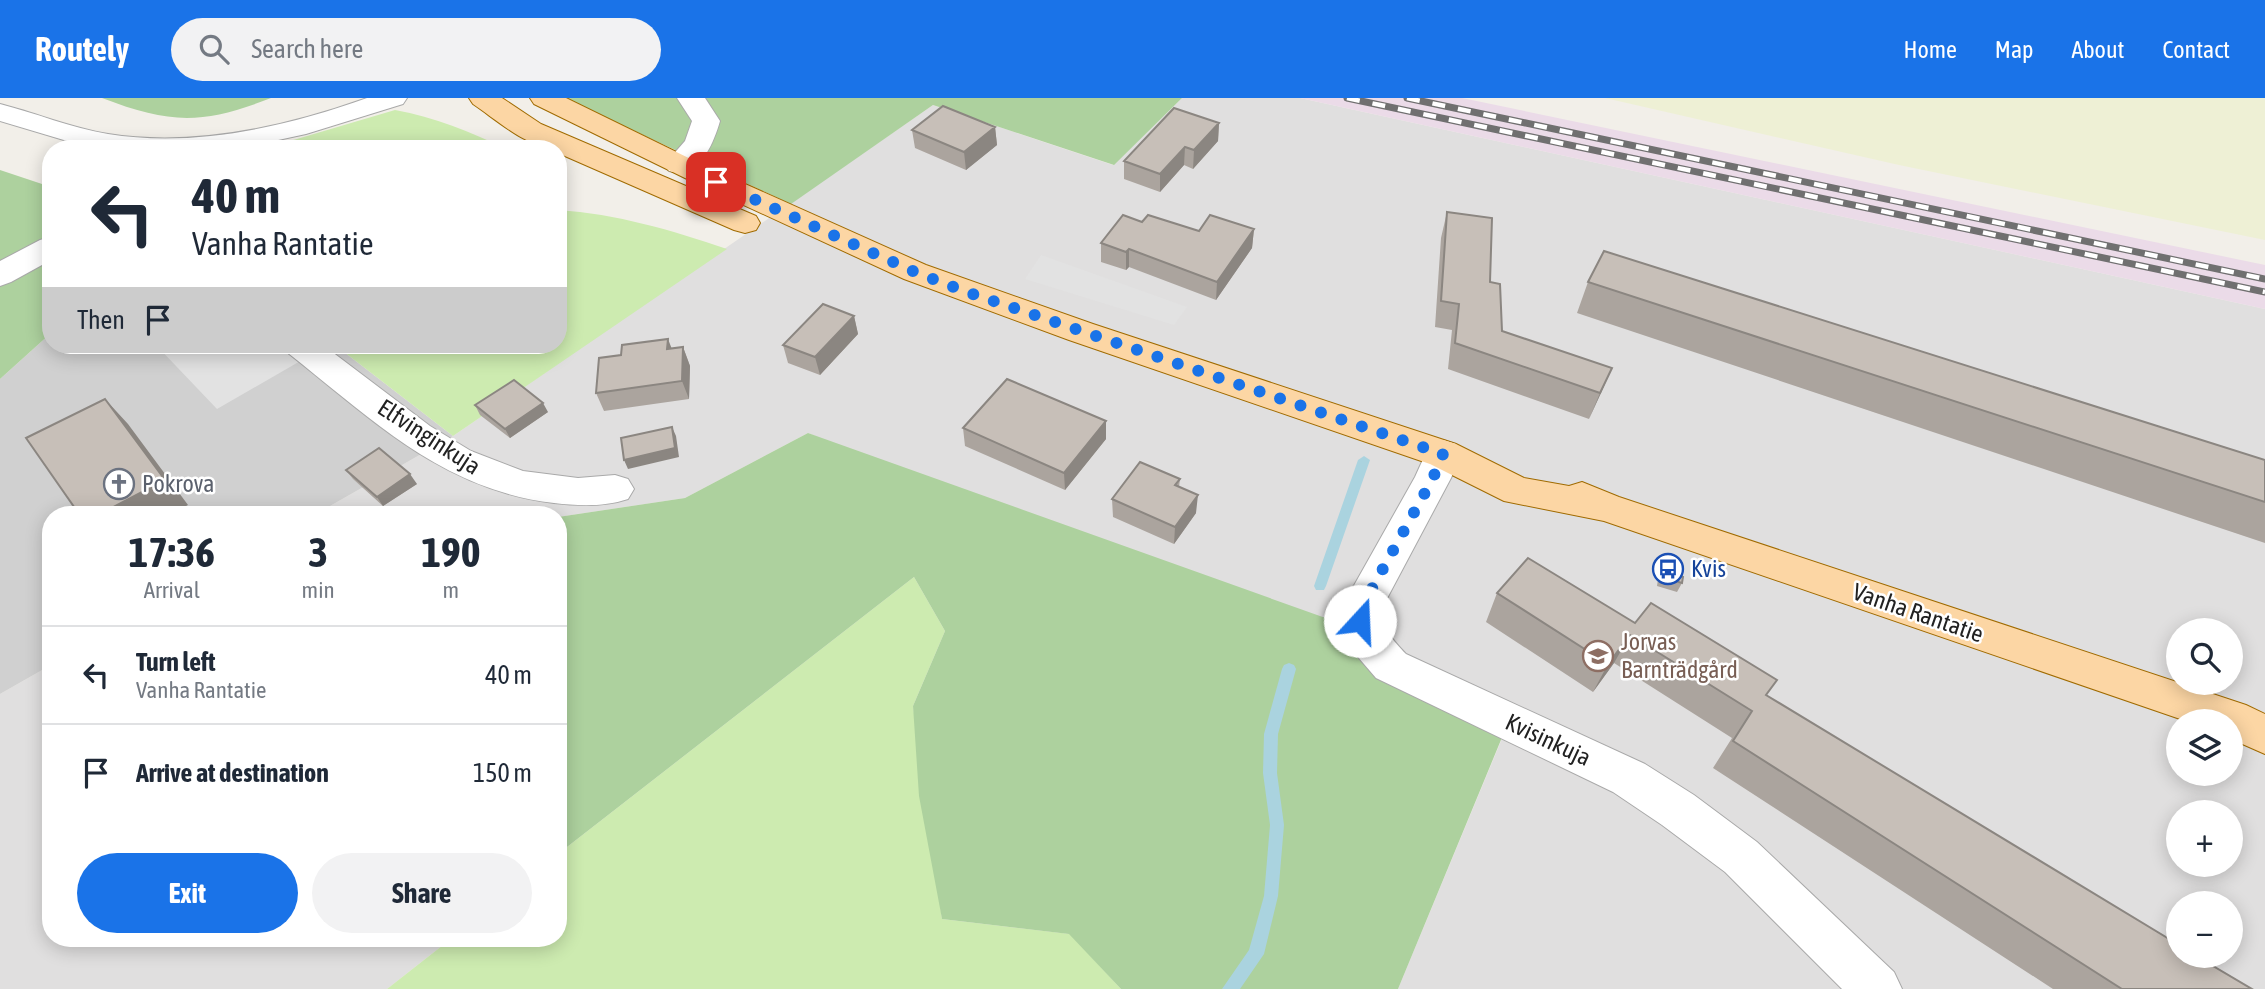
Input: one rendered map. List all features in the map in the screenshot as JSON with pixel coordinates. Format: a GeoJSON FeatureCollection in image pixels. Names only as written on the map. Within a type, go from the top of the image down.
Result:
{"type":"FeatureCollection","features":[{"type":"Feature","properties":{"kind":"main road","name":"Vanha Rantatie"},"geometry":{"type":"LineString","coordinates":[[483,98],[531,130],[554,140]]}},
{"type":"Feature","properties":{"kind":"main road","name":"Vanha Rantatie"},"geometry":{"type":"LineString","coordinates":[[544,98],[679,164],[915,272],[1081,332],[1443,454],[1517,491],[1606,507],[2254,726]]}},
{"type":"Feature","properties":{"kind":"main road","name":"Vanha Rantatie"},"geometry":{"type":"LineString","coordinates":[[567,145],[803,247],[915,272]]}},
{"type":"Feature","properties":{"kind":"street"},"geometry":{"type":"LineString","coordinates":[[254,135],[335,98]]}},
{"type":"Feature","properties":{"kind":"street"},"geometry":{"type":"LineString","coordinates":[[230,140],[322,121],[393,98]]}},
{"type":"Feature","properties":{"kind":"street"},"geometry":{"type":"LineString","coordinates":[[679,164],[699,144],[706,121],[691,98]]}},
{"type":"Feature","properties":{"kind":"street"},"geometry":{"type":"LineString","coordinates":[[0,112],[97,140]]}},
{"type":"Feature","properties":{"kind":"street"},"geometry":{"type":"LineString","coordinates":[[0,275],[42,252]]}},
{"type":"Feature","properties":{"kind":"street","name":"Elfvinginkuja"},"geometry":{"type":"LineString","coordinates":[[312,354],[417,435],[458,461],[498,479],[520,485],[578,492],[615,489]]}},
{"type":"Feature","properties":{"kind":"street","name":"Kvisinkuja"},"geometry":{"type":"LineString","coordinates":[[1443,454],[1433,478],[1363,605],[1360,621],[1370,643],[1391,666],[1629,778],[1678,810],[1741,857],[1877,989]]}},
{"type":"Feature","properties":{"kind":"shaded area"},"geometry":{"type":"Polygon","coordinates":[[[1182,98],[1300,98],[2265,309],[2265,989],[1398,989],[1503,736],[808,433],[685,498],[567,516],[567,506],[330,506],[453,436],[933,105],[1113,165],[1182,98]]]}},
{"type":"Feature","properties":{"kind":"shaded area"},"geometry":{"type":"Polygon","coordinates":[[[1300,98],[1462,98],[2265,265],[2265,309],[1300,98]]]}},
{"type":"Feature","properties":{"kind":"shaded area"},"geometry":{"type":"Polygon","coordinates":[[[1041,255],[1187,307],[1174,325],[1025,279],[1041,255]]]}},
{"type":"Feature","properties":{"kind":"shaded area"},"geometry":{"type":"Polygon","coordinates":[[[42,341],[42,354],[347,354],[453,436],[330,506],[42,506],[42,670],[0,694],[0,379],[42,341]]]}},
{"type":"Feature","properties":{"kind":"shaded area"},"geometry":{"type":"Polygon","coordinates":[[[165,354],[312,354],[217,409],[165,354]]]}},
{"type":"Feature","properties":{"kind":"shaded area"},"geometry":{"type":"Polygon","coordinates":[[[42,670],[42,947],[441,947],[387,989],[0,989],[0,694],[42,670]]]}},
{"type":"Feature","properties":{"kind":"green space"},"geometry":{"type":"Polygon","coordinates":[[[102,98],[271,98],[225,113],[186,118],[147,113],[102,98]]]}},
{"type":"Feature","properties":{"kind":"green space"},"geometry":{"type":"Polygon","coordinates":[[[564,98],[1182,98],[1114,165],[933,105],[791,204],[564,98]]]}},
{"type":"Feature","properties":{"kind":"green space"},"geometry":{"type":"Polygon","coordinates":[[[1605,98],[2265,98],[2265,240],[1899,165],[1605,98]]]}},
{"type":"Feature","properties":{"kind":"green space"},"geometry":{"type":"Polygon","coordinates":[[[395,110],[452,126],[487,140],[293,140],[395,110]]]}},
{"type":"Feature","properties":{"kind":"green space"},"geometry":{"type":"Polygon","coordinates":[[[0,170],[42,184],[42,341],[0,379],[0,170]]]}},
{"type":"Feature","properties":{"kind":"green space"},"geometry":{"type":"Polygon","coordinates":[[[567,211],[644,224],[727,249],[453,436],[347,354],[567,354],[567,211]]]}},
{"type":"Feature","properties":{"kind":"green space"},"geometry":{"type":"Polygon","coordinates":[[[808,433],[1334,621],[1379,675],[1503,735],[1398,989],[1121,989],[1069,934],[942,919],[919,796],[913,706],[945,631],[914,577],[567,847],[567,516],[685,498],[808,433]]]}},
{"type":"Feature","properties":{"kind":"green space"},"geometry":{"type":"Polygon","coordinates":[[[914,577],[945,631],[913,706],[942,919],[1070,934],[1121,989],[387,989],[441,947],[567,947],[567,847],[914,577]]]}},
{"type":"Feature","properties":{"kind":"building"},"geometry":{"type":"Polygon","coordinates":[[[943,106],[995,127],[964,152],[912,130],[943,106]]]}},
{"type":"Feature","properties":{"kind":"building"},"geometry":{"type":"Polygon","coordinates":[[[1174,108],[1219,123],[1194,150],[1185,147],[1160,174],[1124,161],[1174,108]]]}},
{"type":"Feature","properties":{"kind":"building"},"geometry":{"type":"Polygon","coordinates":[[[1447,212],[1492,218],[1490,282],[1500,284],[1502,331],[1612,368],[1600,393],[1455,343],[1459,304],[1441,301],[1447,212]]]}},
{"type":"Feature","properties":{"kind":"building"},"geometry":{"type":"Polygon","coordinates":[[[1123,215],[1142,222],[1148,215],[1199,231],[1210,215],[1254,229],[1217,282],[1129,249],[1126,252],[1101,243],[1123,215]]]}},
{"type":"Feature","properties":{"kind":"building"},"geometry":{"type":"Polygon","coordinates":[[[1604,251],[2265,460],[2265,502],[1588,282],[1604,251]]]}},
{"type":"Feature","properties":{"kind":"building"},"geometry":{"type":"Polygon","coordinates":[[[823,304],[854,316],[815,357],[783,345],[823,304]]]}},
{"type":"Feature","properties":{"kind":"building"},"geometry":{"type":"Polygon","coordinates":[[[668,339],[667,349],[683,347],[682,381],[596,393],[599,358],[621,355],[622,345],[668,339]]]}},
{"type":"Feature","properties":{"kind":"building"},"geometry":{"type":"Polygon","coordinates":[[[1007,379],[1106,421],[1064,473],[963,428],[1007,379]]]}},
{"type":"Feature","properties":{"kind":"building"},"geometry":{"type":"Polygon","coordinates":[[[514,380],[543,403],[505,429],[475,405],[514,380]]]}},
{"type":"Feature","properties":{"kind":"building","name":"Pokrova"},"geometry":{"type":"Polygon","coordinates":[[[105,399],[165,480],[115,506],[73,506],[26,438],[105,399]]]}},
{"type":"Feature","properties":{"kind":"building"},"geometry":{"type":"Polygon","coordinates":[[[672,427],[675,448],[624,460],[621,438],[672,427]]]}},
{"type":"Feature","properties":{"kind":"building"},"geometry":{"type":"Polygon","coordinates":[[[379,448],[410,474],[377,497],[346,470],[379,448]]]}},
{"type":"Feature","properties":{"kind":"building"},"geometry":{"type":"Polygon","coordinates":[[[1140,462],[1180,479],[1175,485],[1198,495],[1175,527],[1112,499],[1140,462]]]}},
{"type":"Feature","properties":{"kind":"building"},"geometry":{"type":"Polygon","coordinates":[[[1528,558],[1635,623],[1651,603],[1777,680],[1766,695],[2166,937],[2166,968],[2216,968],[2252,989],[2122,989],[1733,741],[1752,711],[1630,635],[1608,664],[1497,593],[1528,558]]]}},
{"type":"Feature","properties":{"kind":"building"},"geometry":{"type":"Polygon","coordinates":[[[1663,570],[1683,577],[1682,583],[1662,577],[1663,570]]]}},
{"type":"Feature","properties":{"kind":"waterway"},"geometry":{"type":"LineString","coordinates":[[1320,586],[1364,460]]}},
{"type":"Feature","properties":{"kind":"waterway"},"geometry":{"type":"LineString","coordinates":[[1230,989],[1256,954],[1271,896],[1277,825],[1270,773],[1271,734],[1289,669]]}},
{"type":"Feature","properties":{"kind":"railway"},"geometry":{"type":"LineString","coordinates":[[1347,98],[2265,292]]}},
{"type":"Feature","properties":{"kind":"railway"},"geometry":{"type":"LineString","coordinates":[[1407,98],[2265,279]]}},
{"type":"Feature","properties":{"kind":"place","name":"Pokrova"},"geometry":{"type":"Point","coordinates":[119,484]}},
{"type":"Feature","properties":{"kind":"place","name":"Kvis"},"geometry":{"type":"Point","coordinates":[1668,569]}},
{"type":"Feature","properties":{"kind":"place","name":"Jorvas Barnträdgård"},"geometry":{"type":"Point","coordinates":[1598,656]}},
{"type":"Feature","properties":{"kind":"route"},"geometry":{"type":"LineString","coordinates":[[716,182],[915,272],[964,291],[1443,454],[1433,478],[1363,605],[1360,621]]}}]}
